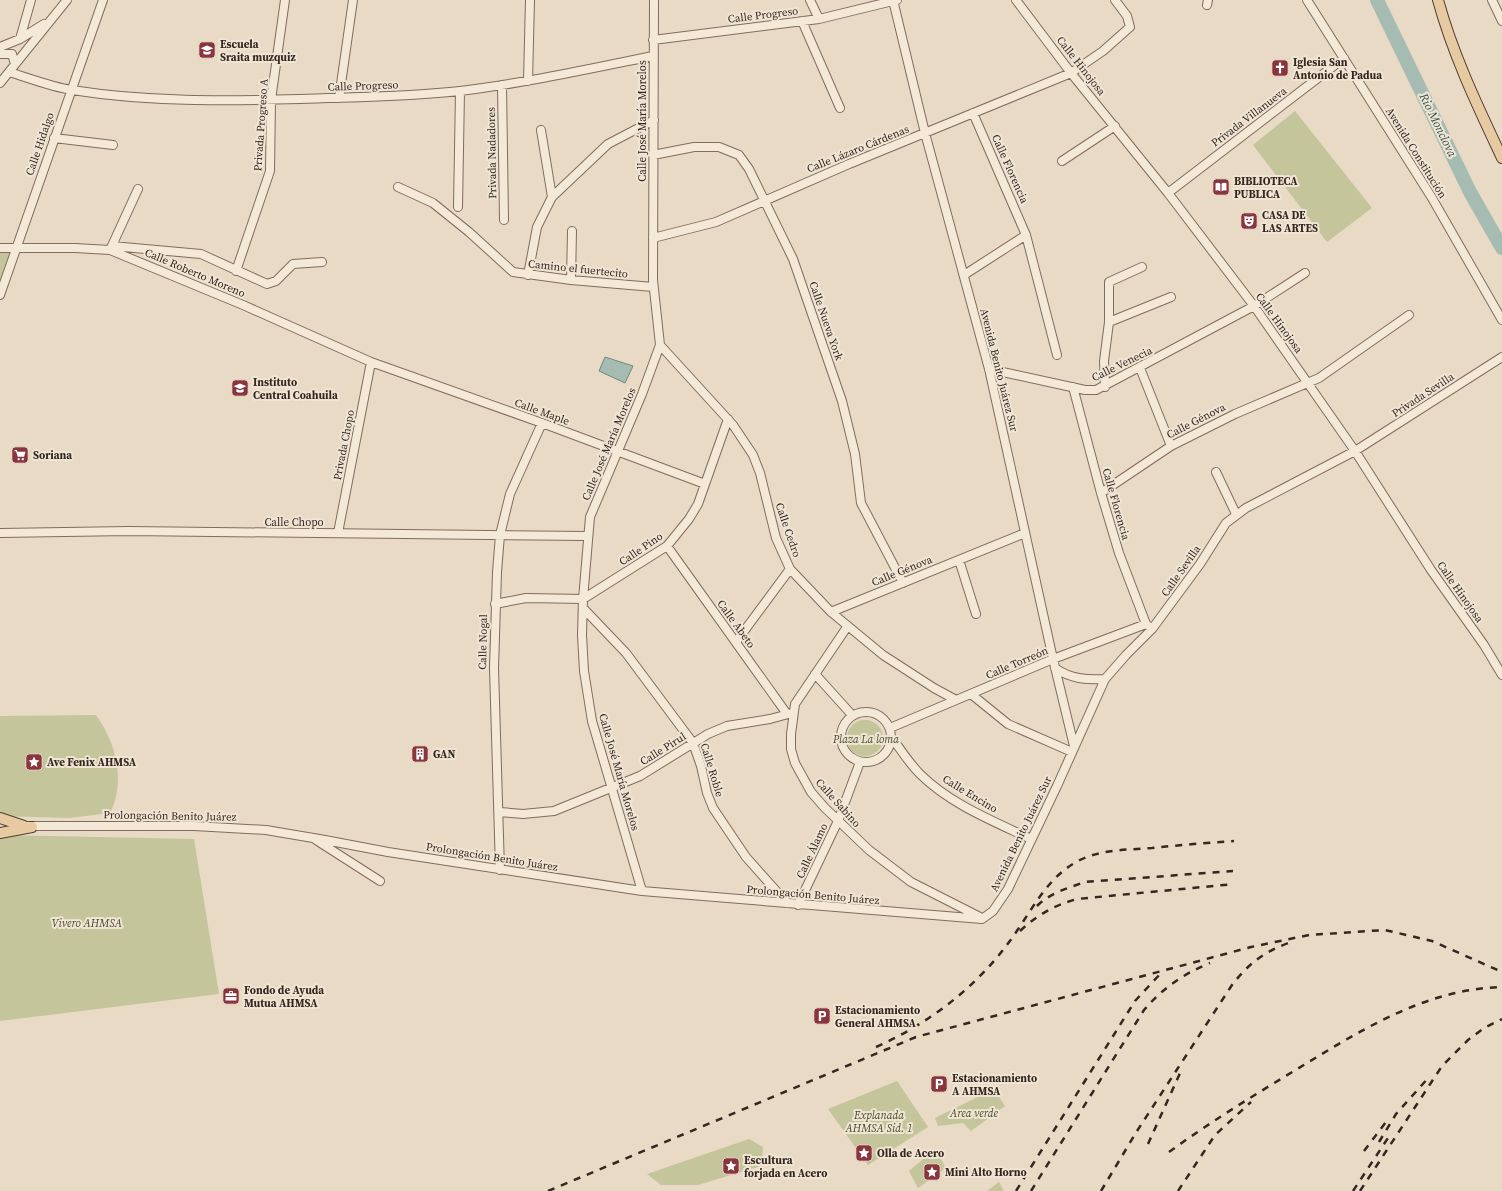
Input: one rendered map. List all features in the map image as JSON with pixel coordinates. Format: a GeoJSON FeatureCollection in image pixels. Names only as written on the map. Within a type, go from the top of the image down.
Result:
{"type":"FeatureCollection","features":[{"type":"Feature","properties":{"kind":"main road"},"geometry":{"type":"LineString","coordinates":[[1438,0],[1444,24],[1502,158]]}},
{"type":"Feature","properties":{"kind":"main road"},"geometry":{"type":"LineString","coordinates":[[0,818],[28,826]]}},
{"type":"Feature","properties":{"kind":"main road"},"geometry":{"type":"LineString","coordinates":[[0,833],[28,826]]}},
{"type":"Feature","properties":{"kind":"street"},"geometry":{"type":"LineString","coordinates":[[20,39],[31,0]]}},
{"type":"Feature","properties":{"kind":"street"},"geometry":{"type":"LineString","coordinates":[[0,84],[67,0]]}},
{"type":"Feature","properties":{"kind":"street","name":"Calle Hidalgo"},"geometry":{"type":"LineString","coordinates":[[0,296],[70,90],[103,0]]}},
{"type":"Feature","properties":{"kind":"street","name":"Privada Progreso A"},"geometry":{"type":"LineString","coordinates":[[236,271],[270,171],[271,100],[285,0]]}},
{"type":"Feature","properties":{"kind":"street"},"geometry":{"type":"LineString","coordinates":[[339,98],[353,0]]}},
{"type":"Feature","properties":{"kind":"street"},"geometry":{"type":"LineString","coordinates":[[528,81],[530,0]]}},
{"type":"Feature","properties":{"kind":"street","name":"Calle José María Morelos"},"geometry":{"type":"LineString","coordinates":[[642,891],[610,789],[592,720],[584,671],[583,604],[587,536],[592,512],[660,345],[653,287],[652,238],[654,0]]}},
{"type":"Feature","properties":{"kind":"street"},"geometry":{"type":"LineString","coordinates":[[810,0],[819,19]]}},
{"type":"Feature","properties":{"kind":"street","name":"Calle Progreso"},"geometry":{"type":"LineString","coordinates":[[653,40],[819,19],[895,0]]}},
{"type":"Feature","properties":{"kind":"street","name":"Avenida Benito Juárez Sur"},"geometry":{"type":"LineString","coordinates":[[895,0],[925,133],[989,369],[1073,749],[1058,786],[1002,901],[993,911],[982,919]]}},
{"type":"Feature","properties":{"kind":"street","name":"Calle Hinojosa"},"geometry":{"type":"LineString","coordinates":[[1016,0],[1071,74],[1115,126],[1168,193],[1254,306],[1356,451],[1431,570],[1484,645],[1502,675]]}},
{"type":"Feature","properties":{"kind":"street","name":"Calle Lázaro Cárdenas"},"geometry":{"type":"LineString","coordinates":[[652,238],[716,222],[925,133],[1071,74],[1103,51],[1130,27],[1127,16],[1115,0]]}},
{"type":"Feature","properties":{"kind":"street","name":"Avenida Constitución"},"geometry":{"type":"LineString","coordinates":[[1307,0],[1432,198],[1502,320]]}},
{"type":"Feature","properties":{"kind":"street"},"geometry":{"type":"LineString","coordinates":[[1492,0],[1502,21]]}},
{"type":"Feature","properties":{"kind":"street"},"geometry":{"type":"LineString","coordinates":[[0,47],[20,39],[51,19]]}},
{"type":"Feature","properties":{"kind":"street"},"geometry":{"type":"LineString","coordinates":[[802,21],[840,108]]}},
{"type":"Feature","properties":{"kind":"street"},"geometry":{"type":"LineString","coordinates":[[0,54],[12,54],[15,64]]}},
{"type":"Feature","properties":{"kind":"street","name":"Calle Progreso"},"geometry":{"type":"LineString","coordinates":[[9,72],[70,90],[166,100],[271,100],[398,96],[460,91],[528,81],[653,56]]}},
{"type":"Feature","properties":{"kind":"street","name":"Privada Villanueva"},"geometry":{"type":"LineString","coordinates":[[1168,193],[1344,58]]}},
{"type":"Feature","properties":{"kind":"street","name":"Privada Nadadores"},"geometry":{"type":"LineString","coordinates":[[502,85],[504,220]]}},
{"type":"Feature","properties":{"kind":"street"},"geometry":{"type":"LineString","coordinates":[[458,207],[460,91]]}},
{"type":"Feature","properties":{"kind":"street","name":"Calle Florencia"},"geometry":{"type":"LineString","coordinates":[[973,113],[1026,235],[1057,355]]}},
{"type":"Feature","properties":{"kind":"street"},"geometry":{"type":"LineString","coordinates":[[528,275],[537,227],[552,197],[608,144],[654,120]]}},
{"type":"Feature","properties":{"kind":"street"},"geometry":{"type":"LineString","coordinates":[[1062,161],[1115,126]]}},
{"type":"Feature","properties":{"kind":"street"},"geometry":{"type":"LineString","coordinates":[[541,130],[552,197]]}},
{"type":"Feature","properties":{"kind":"street"},"geometry":{"type":"LineString","coordinates":[[54,138],[113,145]]}},
{"type":"Feature","properties":{"kind":"street","name":"Calle Nueva York"},"geometry":{"type":"LineString","coordinates":[[653,155],[707,146],[732,151],[743,160],[793,259],[842,401],[855,454],[861,503],[904,583]]}},
{"type":"Feature","properties":{"kind":"street","name":"Camino el fuertecito"},"geometry":{"type":"LineString","coordinates":[[398,187],[427,199],[469,232],[508,269],[518,274],[653,287]]}},
{"type":"Feature","properties":{"kind":"street"},"geometry":{"type":"LineString","coordinates":[[138,189],[111,248],[194,253],[208,256],[236,271],[267,284],[276,281],[293,264],[322,262]]}},
{"type":"Feature","properties":{"kind":"street"},"geometry":{"type":"LineString","coordinates":[[571,280],[572,231]]}},
{"type":"Feature","properties":{"kind":"street"},"geometry":{"type":"LineString","coordinates":[[964,275],[1026,235]]}},
{"type":"Feature","properties":{"kind":"street","name":"Calle Roberto Moreno"},"geometry":{"type":"LineString","coordinates":[[0,248],[111,248],[371,362]]}},
{"type":"Feature","properties":{"kind":"street"},"geometry":{"type":"LineString","coordinates":[[1105,387],[1105,357],[1109,322],[1109,282],[1142,267]]}},
{"type":"Feature","properties":{"kind":"street","name":"Calle Venecia"},"geometry":{"type":"LineString","coordinates":[[989,369],[1091,391],[1105,387],[1254,306],[1305,273]]}},
{"type":"Feature","properties":{"kind":"street"},"geometry":{"type":"LineString","coordinates":[[1109,322],[1172,297]]}},
{"type":"Feature","properties":{"kind":"street","name":"Calle Génova"},"geometry":{"type":"LineString","coordinates":[[1101,493],[1171,446],[1235,414],[1309,384],[1349,358],[1409,315]]}},
{"type":"Feature","properties":{"kind":"street","name":"Calle Cedro"},"geometry":{"type":"LineString","coordinates":[[660,345],[738,431],[756,462],[776,538],[790,569],[847,627],[913,676],[956,700]]}},
{"type":"Feature","properties":{"kind":"street","name":"Privada Sevilla"},"geometry":{"type":"LineString","coordinates":[[1356,451],[1502,357]]}},
{"type":"Feature","properties":{"kind":"street","name":"Calle Maple"},"geometry":{"type":"LineString","coordinates":[[371,362],[542,423],[705,484]]}},
{"type":"Feature","properties":{"kind":"street","name":"Privada Chopo"},"geometry":{"type":"LineString","coordinates":[[338,533],[371,362]]}},
{"type":"Feature","properties":{"kind":"street"},"geometry":{"type":"LineString","coordinates":[[1140,368],[1171,446]]}},
{"type":"Feature","properties":{"kind":"street","name":"Calle Florencia"},"geometry":{"type":"LineString","coordinates":[[1073,387],[1101,493],[1121,559],[1149,626]]}},
{"type":"Feature","properties":{"kind":"street","name":"Calle Pino"},"geometry":{"type":"LineString","coordinates":[[583,604],[667,546],[689,519],[701,498],[728,419]]}},
{"type":"Feature","properties":{"kind":"street","name":"Calle Nogal"},"geometry":{"type":"LineString","coordinates":[[500,870],[500,812],[494,668],[495,604],[500,535],[515,481],[542,423]]}},
{"type":"Feature","properties":{"kind":"street","name":"Calle Sevilla"},"geometry":{"type":"LineString","coordinates":[[1073,749],[1105,679],[1200,564],[1221,529],[1236,514],[1356,451]]}},
{"type":"Feature","properties":{"kind":"street"},"geometry":{"type":"LineString","coordinates":[[1216,472],[1236,514]]}},
{"type":"Feature","properties":{"kind":"street","name":"Calle Chopo"},"geometry":{"type":"LineString","coordinates":[[0,533],[338,533],[587,536]]}},
{"type":"Feature","properties":{"kind":"street","name":"Calle Génova"},"geometry":{"type":"LineString","coordinates":[[831,612],[1025,533]]}},
{"type":"Feature","properties":{"kind":"street","name":"Calle Abeto"},"geometry":{"type":"LineString","coordinates":[[667,546],[789,714]]}},
{"type":"Feature","properties":{"kind":"street"},"geometry":{"type":"LineString","coordinates":[[959,560],[976,614]]}},
{"type":"Feature","properties":{"kind":"street"},"geometry":{"type":"LineString","coordinates":[[736,642],[790,569]]}},
{"type":"Feature","properties":{"kind":"street"},"geometry":{"type":"LineString","coordinates":[[495,604],[526,598],[583,604]]}},
{"type":"Feature","properties":{"kind":"street","name":"Calle Roble"},"geometry":{"type":"LineString","coordinates":[[583,604],[626,654],[694,743],[707,793],[713,808],[746,857],[787,903]]}},
{"type":"Feature","properties":{"kind":"street","name":"Calle Torreón"},"geometry":{"type":"LineString","coordinates":[[890,728],[1053,659],[1149,626]]}},
{"type":"Feature","properties":{"kind":"street","name":"Calle Sabino"},"geometry":{"type":"LineString","coordinates":[[847,627],[802,692],[789,714],[791,749],[795,763],[811,792],[838,821],[887,865],[911,882],[982,919]]}},
{"type":"Feature","properties":{"kind":"street"},"geometry":{"type":"LineString","coordinates":[[1055,668],[1063,674],[1077,679],[1105,679]]}},
{"type":"Feature","properties":{"kind":"street"},"geometry":{"type":"LineString","coordinates":[[815,674],[852,715]]}},
{"type":"Feature","properties":{"kind":"street"},"geometry":{"type":"LineString","coordinates":[[971,694],[1008,724],[1073,749]]}},
{"type":"Feature","properties":{"kind":"street"},"geometry":{"type":"LineString","coordinates":[[861,712],[870,712],[879,715],[886,720],[890,728],[892,738],[889,748],[883,756],[870,762],[860,762],[847,753],[842,745],[841,735],[843,725],[852,715],[861,712]]}},
{"type":"Feature","properties":{"kind":"street","name":"Calle Pirul"},"geometry":{"type":"LineString","coordinates":[[500,812],[523,814],[554,810],[640,776],[708,734],[727,726],[770,719],[789,714]]}},
{"type":"Feature","properties":{"kind":"street","name":"Calle Encino"},"geometry":{"type":"LineString","coordinates":[[892,738],[921,775],[944,794],[964,806],[1031,839]]}},
{"type":"Feature","properties":{"kind":"street","name":"Calle Álamo"},"geometry":{"type":"LineString","coordinates":[[798,905],[838,821],[860,762]]}},
{"type":"Feature","properties":{"kind":"street","name":"Prolongación Benito Juárez"},"geometry":{"type":"LineString","coordinates":[[0,828],[28,826],[122,825],[227,827],[266,830],[312,837],[388,852],[642,891],[982,919]]}},
{"type":"Feature","properties":{"kind":"street"},"geometry":{"type":"LineString","coordinates":[[312,837],[380,881]]}},
{"type":"Feature","properties":{"kind":"green space"},"geometry":{"type":"Polygon","coordinates":[[[1295,111],[1372,208],[1327,242],[1253,145],[1295,111]]]}},
{"type":"Feature","properties":{"kind":"green space"},"geometry":{"type":"Polygon","coordinates":[[[0,252],[10,252],[0,283],[0,252]]]}},
{"type":"Feature","properties":{"kind":"green space"},"geometry":{"type":"Polygon","coordinates":[[[96,715],[109,738],[118,775],[115,801],[110,813],[69,818],[0,816],[0,716],[96,715]]]}},
{"type":"Feature","properties":{"kind":"green space","name":"Plaza La loma"},"geometry":{"type":"Polygon","coordinates":[[[869,720],[878,725],[882,731],[882,745],[878,751],[869,756],[861,756],[852,751],[848,745],[847,734],[852,725],[858,721],[869,720]]]}},
{"type":"Feature","properties":{"kind":"green space","name":"Vivero AHMSA"},"geometry":{"type":"Polygon","coordinates":[[[0,835],[194,839],[219,994],[0,1021],[0,835]]]}},
{"type":"Feature","properties":{"kind":"green space","name":"Explanada AHMSA Sid. 1"},"geometry":{"type":"Polygon","coordinates":[[[897,1081],[928,1127],[868,1165],[828,1109],[897,1081]]]}},
{"type":"Feature","properties":{"kind":"green space","name":"Area verde"},"geometry":{"type":"Polygon","coordinates":[[[994,1089],[1005,1106],[971,1131],[963,1123],[938,1126],[935,1118],[994,1089]]]}},
{"type":"Feature","properties":{"kind":"green space"},"geometry":{"type":"Polygon","coordinates":[[[749,1139],[763,1147],[761,1166],[698,1185],[661,1185],[647,1174],[749,1139]]]}},
{"type":"Feature","properties":{"kind":"green space","name":"Area verde"},"geometry":{"type":"Polygon","coordinates":[[[935,1149],[946,1168],[918,1188],[909,1171],[935,1149]]]}},
{"type":"Feature","properties":{"kind":"green space"},"geometry":{"type":"Polygon","coordinates":[[[999,1182],[1004,1191],[987,1191],[999,1182]]]}},
{"type":"Feature","properties":{"kind":"shaded area"},"geometry":{"type":"Polygon","coordinates":[[[605,357],[633,366],[625,383],[599,371],[605,357]]]}},
{"type":"Feature","properties":{"kind":"waterway","name":"Rio Monclova"},"geometry":{"type":"LineString","coordinates":[[1377,0],[1470,192],[1502,248]]}},
{"type":"Feature","properties":{"kind":"railway"},"geometry":{"type":"LineString","coordinates":[[876,1047],[913,1028],[947,1005],[964,991],[979,977],[1006,946],[1046,888],[1066,869],[1078,861],[1105,852],[1234,841]]}},
{"type":"Feature","properties":{"kind":"railway"},"geometry":{"type":"LineString","coordinates":[[1037,906],[1053,894],[1085,882],[1233,871]]}},
{"type":"Feature","properties":{"kind":"railway"},"geometry":{"type":"LineString","coordinates":[[1020,931],[1047,911],[1061,904],[1077,899],[1234,884]]}},
{"type":"Feature","properties":{"kind":"railway"},"geometry":{"type":"LineString","coordinates":[[548,1191],[916,1037],[1251,947],[1309,935],[1385,930],[1432,941],[1502,972]]}},
{"type":"Feature","properties":{"kind":"railway"},"geometry":{"type":"LineString","coordinates":[[1101,1191],[1137,1131],[1232,985],[1244,971],[1257,960],[1288,943]]}},
{"type":"Feature","properties":{"kind":"railway"},"geometry":{"type":"LineString","coordinates":[[1031,1191],[1144,1010],[1174,982],[1210,963]]}},
{"type":"Feature","properties":{"kind":"railway"},"geometry":{"type":"LineString","coordinates":[[1016,1191],[1135,1001],[1162,972]]}},
{"type":"Feature","properties":{"kind":"railway"},"geometry":{"type":"LineString","coordinates":[[1169,1152],[1246,1100],[1367,1028],[1393,1015],[1446,995],[1502,987]]}},
{"type":"Feature","properties":{"kind":"railway"},"geometry":{"type":"LineString","coordinates":[[1360,1191],[1442,1066],[1468,1040],[1484,1028],[1502,1019]]}},
{"type":"Feature","properties":{"kind":"railway"},"geometry":{"type":"LineString","coordinates":[[1148,1144],[1181,1071]]}},
{"type":"Feature","properties":{"kind":"railway"},"geometry":{"type":"LineString","coordinates":[[1379,1142],[1396,1114],[1430,1076]]}},
{"type":"Feature","properties":{"kind":"railway"},"geometry":{"type":"LineString","coordinates":[[1178,1191],[1215,1135],[1251,1102]]}},
{"type":"Feature","properties":{"kind":"railway"},"geometry":{"type":"LineString","coordinates":[[1364,1151],[1386,1122]]}},
{"type":"Feature","properties":{"kind":"railway"},"geometry":{"type":"LineString","coordinates":[[1353,1191],[1388,1138]]}},
{"type":"Feature","properties":{"kind":"place","name":"Escuela Sraita muzquiz"},"geometry":{"type":"Point","coordinates":[207,50]}},
{"type":"Feature","properties":{"kind":"place","name":"Iglesia San Antonio de Padua"},"geometry":{"type":"Point","coordinates":[1280,68]}},
{"type":"Feature","properties":{"kind":"place","name":"BIBLIOTECA PUBLICA"},"geometry":{"type":"Point","coordinates":[1221,187]}},
{"type":"Feature","properties":{"kind":"place","name":"CASA DE LAS ARTES"},"geometry":{"type":"Point","coordinates":[1249,221]}},
{"type":"Feature","properties":{"kind":"place","name":"Instituto Central Coahuila"},"geometry":{"type":"Point","coordinates":[240,388]}},
{"type":"Feature","properties":{"kind":"place","name":"Soriana"},"geometry":{"type":"Point","coordinates":[20,455]}},
{"type":"Feature","properties":{"kind":"place","name":"GAN"},"geometry":{"type":"Point","coordinates":[420,754]}},
{"type":"Feature","properties":{"kind":"place","name":"Ave Fenix AHMSA"},"geometry":{"type":"Point","coordinates":[34,762]}},
{"type":"Feature","properties":{"kind":"place","name":"Fondo de Ayuda Mutua AHMSA"},"geometry":{"type":"Point","coordinates":[231,996]}},
{"type":"Feature","properties":{"kind":"place","name":"Estacionamiento General AHMSA"},"geometry":{"type":"Point","coordinates":[822,1016]}},
{"type":"Feature","properties":{"kind":"place","name":"Estacionamiento A AHMSA"},"geometry":{"type":"Point","coordinates":[939,1084]}},
{"type":"Feature","properties":{"kind":"place","name":"Olla de Acero"},"geometry":{"type":"Point","coordinates":[864,1153]}},
{"type":"Feature","properties":{"kind":"place","name":"Escultura forjada en Acero"},"geometry":{"type":"Point","coordinates":[731,1166]}},
{"type":"Feature","properties":{"kind":"place","name":"Mini Alto Horno"},"geometry":{"type":"Point","coordinates":[932,1172]}}]}
